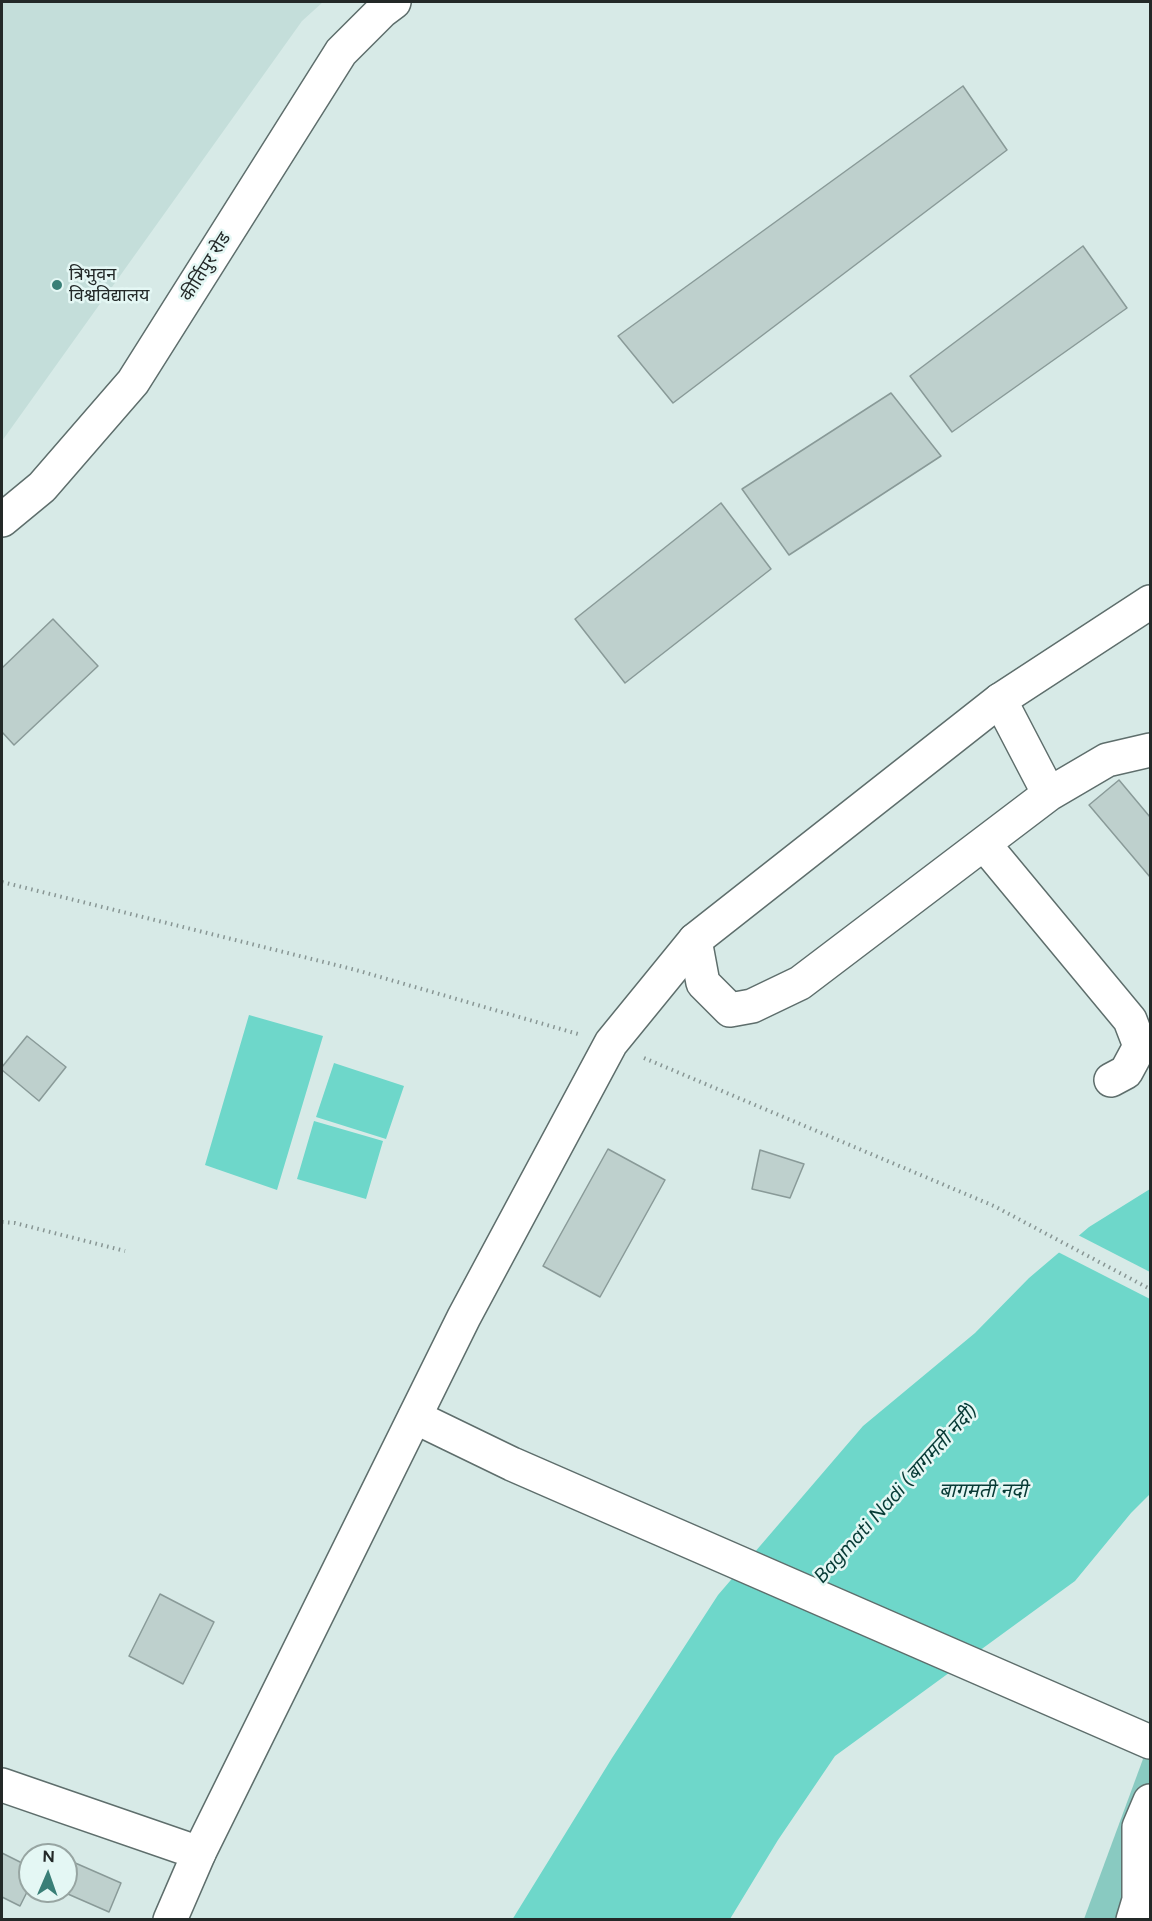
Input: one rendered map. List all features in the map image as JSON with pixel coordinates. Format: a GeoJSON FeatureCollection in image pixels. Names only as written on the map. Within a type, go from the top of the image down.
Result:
{"type":"FeatureCollection","features":[{"type":"Feature","properties":{"kind":"main road","name":"कीर्तिपुर रोड"},"geometry":{"type":"LineString","coordinates":[[2,520],[42,487],[133,382],[341,52],[394,2]]}},
{"type":"Feature","properties":{"kind":"main road"},"geometry":{"type":"LineString","coordinates":[[170,1920],[199,1853],[464,1317],[611,1043],[695,940],[1000,700],[1150,602]]}},
{"type":"Feature","properties":{"kind":"main road"},"geometry":{"type":"LineString","coordinates":[[1000,700],[1049,794]]}},
{"type":"Feature","properties":{"kind":"main road"},"geometry":{"type":"LineString","coordinates":[[695,940],[703,983],[730,1010],[752,1006],[800,983],[1049,794],[1107,760],[1150,750]]}},
{"type":"Feature","properties":{"kind":"main road"},"geometry":{"type":"LineString","coordinates":[[984,844],[1130,1020],[1140,1046],[1126,1072],[1112,1080]]}},
{"type":"Feature","properties":{"kind":"main road"},"geometry":{"type":"LineString","coordinates":[[415,1417],[512,1464],[1136,1736]]}},
{"type":"Feature","properties":{"kind":"main road"},"geometry":{"type":"LineString","coordinates":[[2,1785],[199,1853]]}},
{"type":"Feature","properties":{"kind":"main road"},"geometry":{"type":"LineString","coordinates":[[1132,1920],[1139,1900],[1139,1827],[1150,1801]]}},
{"type":"Feature","properties":{"kind":"path"},"geometry":{"type":"LineString","coordinates":[[2,882],[356,970],[611,1043],[994,1206],[1150,1289]]}},
{"type":"Feature","properties":{"kind":"path"},"geometry":{"type":"LineString","coordinates":[[2,1222],[15,1223],[126,1251]]}},
{"type":"Feature","properties":{"kind":"shaded area","name":"त्रिभुवन विश्वविद्यालय"},"geometry":{"type":"Polygon","coordinates":[[[2,2],[323,2],[302,21],[2,441],[2,2]]]}},
{"type":"Feature","properties":{"kind":"shaded area"},"geometry":{"type":"Polygon","coordinates":[[[1150,1740],[1150,1919],[1084,1919],[1150,1740]]]}},
{"type":"Feature","properties":{"kind":"water"},"geometry":{"type":"Polygon","coordinates":[[[249,1015],[323,1036],[277,1190],[205,1165],[249,1015]]]}},
{"type":"Feature","properties":{"kind":"water"},"geometry":{"type":"Polygon","coordinates":[[[334,1063],[404,1086],[386,1139],[316,1117],[334,1063]]]}},
{"type":"Feature","properties":{"kind":"water"},"geometry":{"type":"Polygon","coordinates":[[[314,1121],[383,1141],[366,1199],[297,1179],[314,1121]]]}},
{"type":"Feature","properties":{"kind":"water","name":"बागमती नदी"},"geometry":{"type":"Polygon","coordinates":[[[1150,1189],[1150,1494],[1131,1513],[1075,1581],[835,1756],[778,1840],[730,1919],[512,1920],[612,1758],[718,1595],[863,1426],[975,1333],[1029,1278],[1089,1227],[1150,1189]]]}},
{"type":"Feature","properties":{"kind":"pier"},"geometry":{"type":"Polygon","coordinates":[[[1076,1234],[1150,1272],[1150,1299],[1056,1251],[1076,1234]]]}},
{"type":"Feature","properties":{"kind":"building"},"geometry":{"type":"Polygon","coordinates":[[[963,86],[1007,150],[673,403],[618,336],[963,86]]]}},
{"type":"Feature","properties":{"kind":"building"},"geometry":{"type":"Polygon","coordinates":[[[1083,246],[1127,308],[952,432],[910,376],[1083,246]]]}},
{"type":"Feature","properties":{"kind":"building"},"geometry":{"type":"Polygon","coordinates":[[[891,393],[941,456],[789,555],[742,489],[891,393]]]}},
{"type":"Feature","properties":{"kind":"building"},"geometry":{"type":"Polygon","coordinates":[[[721,503],[771,569],[625,683],[575,619],[721,503]]]}},
{"type":"Feature","properties":{"kind":"building"},"geometry":{"type":"Polygon","coordinates":[[[53,619],[98,666],[14,745],[2,732],[2,668],[53,619]]]}},
{"type":"Feature","properties":{"kind":"building"},"geometry":{"type":"Polygon","coordinates":[[[1119,780],[1150,817],[1150,877],[1089,805],[1119,780]]]}},
{"type":"Feature","properties":{"kind":"building"},"geometry":{"type":"Polygon","coordinates":[[[27,1036],[66,1067],[39,1101],[2,1070],[27,1036]]]}},
{"type":"Feature","properties":{"kind":"building"},"geometry":{"type":"Polygon","coordinates":[[[608,1149],[665,1180],[600,1297],[543,1266],[608,1149]]]}},
{"type":"Feature","properties":{"kind":"building"},"geometry":{"type":"Polygon","coordinates":[[[760,1150],[804,1164],[790,1198],[752,1189],[760,1150]]]}},
{"type":"Feature","properties":{"kind":"building"},"geometry":{"type":"Polygon","coordinates":[[[160,1594],[214,1622],[183,1684],[129,1656],[160,1594]]]}},
{"type":"Feature","properties":{"kind":"building"},"geometry":{"type":"Polygon","coordinates":[[[2,1853],[18,1861],[18,1903],[22,1903],[20,1906],[2,1897],[2,1853]]]}},
{"type":"Feature","properties":{"kind":"building"},"geometry":{"type":"Polygon","coordinates":[[[78,1864],[121,1883],[109,1912],[78,1898],[78,1864]]]}},
{"type":"Feature","properties":{"kind":"place","name":"त्रिभुवन विश्वविद्यालय"},"geometry":{"type":"Point","coordinates":[57,285]}},
{"type":"Feature","properties":{"kind":"water label","name":"Bagmati Nadi (बागमती नदी)"},"geometry":{"type":"Point","coordinates":[896,1494]}}]}
